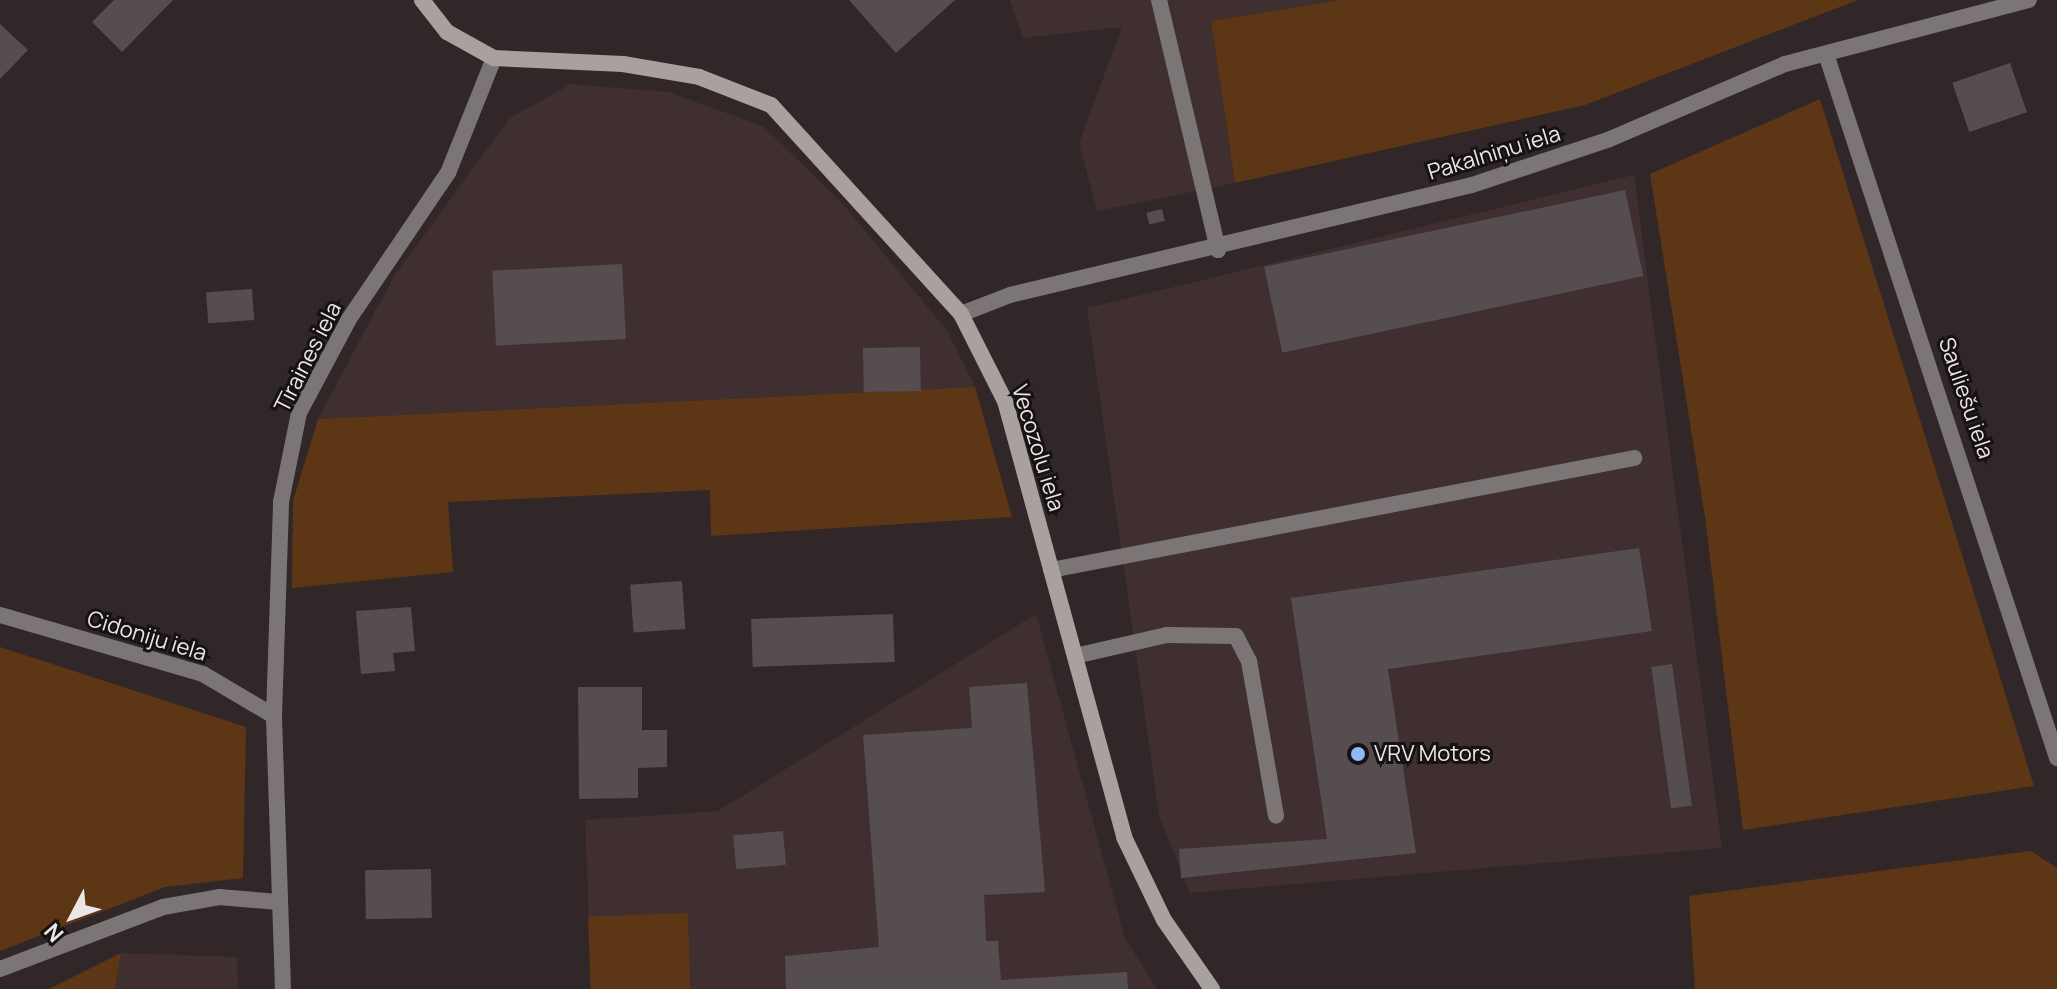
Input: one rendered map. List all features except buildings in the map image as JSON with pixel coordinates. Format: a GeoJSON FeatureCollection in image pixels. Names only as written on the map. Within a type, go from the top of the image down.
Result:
{"type":"FeatureCollection","features":[{"type":"Feature","properties":{"kind":"street"},"geometry":{"type":"LineString","coordinates":[[422,0],[447,32],[494,58]]}},
{"type":"Feature","properties":{"kind":"street"},"geometry":{"type":"LineString","coordinates":[[1159,0],[1218,250]]}},
{"type":"Feature","properties":{"kind":"street","name":"Pakalniņu iela"},"geometry":{"type":"LineString","coordinates":[[961,314],[1010,295],[1218,250],[1472,185],[1826,54],[2029,0]]}},
{"type":"Feature","properties":{"kind":"street","name":"Sauliešu iela"},"geometry":{"type":"LineString","coordinates":[[1826,54],[2057,758]]}},
{"type":"Feature","properties":{"kind":"street","name":"Vecozolu iela"},"geometry":{"type":"LineString","coordinates":[[494,58],[684,74],[771,105],[961,314],[1005,401],[1124,837],[1164,920],[1212,989]]}},
{"type":"Feature","properties":{"kind":"street","name":"Tīraines iela"},"geometry":{"type":"LineString","coordinates":[[283,989],[274,716],[281,502],[299,413],[349,319],[448,173],[494,58]]}},
{"type":"Feature","properties":{"kind":"street"},"geometry":{"type":"LineString","coordinates":[[1051,570],[1634,458]]}},
{"type":"Feature","properties":{"kind":"street","name":"Cidoniju iela"},"geometry":{"type":"LineString","coordinates":[[0,615],[203,674],[274,716]]}},
{"type":"Feature","properties":{"kind":"street"},"geometry":{"type":"LineString","coordinates":[[1075,656],[1167,635],[1236,636],[1249,661],[1276,816]]}},
{"type":"Feature","properties":{"kind":"street"},"geometry":{"type":"LineString","coordinates":[[0,969],[163,907],[219,897],[279,902]]}},
{"type":"Feature","properties":{"kind":"shaded area"},"geometry":{"type":"Polygon","coordinates":[[[1010,0],[1341,0],[1211,21],[1235,183],[1097,211],[1079,143],[1122,27],[1023,38],[1010,0]]]}},
{"type":"Feature","properties":{"kind":"shaded area"},"geometry":{"type":"Polygon","coordinates":[[[1341,0],[1858,0],[1585,105],[1235,183],[1211,21],[1341,0]]]}},
{"type":"Feature","properties":{"kind":"shaded area"},"geometry":{"type":"Polygon","coordinates":[[[571,84],[668,92],[763,126],[843,204],[948,332],[975,387],[318,419],[394,276],[510,118],[571,84]]]}},
{"type":"Feature","properties":{"kind":"shaded area"},"geometry":{"type":"Polygon","coordinates":[[[1820,99],[2034,786],[1743,830],[1705,517],[1650,174],[1820,99]]]}},
{"type":"Feature","properties":{"kind":"shaded area"},"geometry":{"type":"Polygon","coordinates":[[[1634,175],[1722,848],[1190,893],[1159,815],[1087,308],[1634,175]]]}},
{"type":"Feature","properties":{"kind":"shaded area"},"geometry":{"type":"Polygon","coordinates":[[[975,387],[1012,517],[711,536],[710,490],[448,502],[453,572],[292,588],[293,501],[318,419],[975,387]]]}},
{"type":"Feature","properties":{"kind":"shaded area"},"geometry":{"type":"Polygon","coordinates":[[[1036,614],[1125,938],[1157,989],[691,989],[688,913],[589,923],[585,820],[718,811],[1036,614]]]}},
{"type":"Feature","properties":{"kind":"shaded area"},"geometry":{"type":"Polygon","coordinates":[[[0,647],[246,727],[243,878],[165,887],[0,951],[0,647]]]}},
{"type":"Feature","properties":{"kind":"shaded area"},"geometry":{"type":"Polygon","coordinates":[[[2031,851],[2057,868],[2057,989],[1695,989],[1689,896],[2031,851]]]}},
{"type":"Feature","properties":{"kind":"shaded area"},"geometry":{"type":"Polygon","coordinates":[[[688,913],[691,989],[591,989],[588,916],[688,913]]]}},
{"type":"Feature","properties":{"kind":"shaded area"},"geometry":{"type":"Polygon","coordinates":[[[121,953],[237,957],[238,989],[115,989],[121,953]]]}},
{"type":"Feature","properties":{"kind":"shaded area"},"geometry":{"type":"Polygon","coordinates":[[[121,953],[115,989],[49,989],[121,953]]]}},
{"type":"Feature","properties":{"kind":"place","name":"VRV Motors"},"geometry":{"type":"Point","coordinates":[1358,754]}}]}
